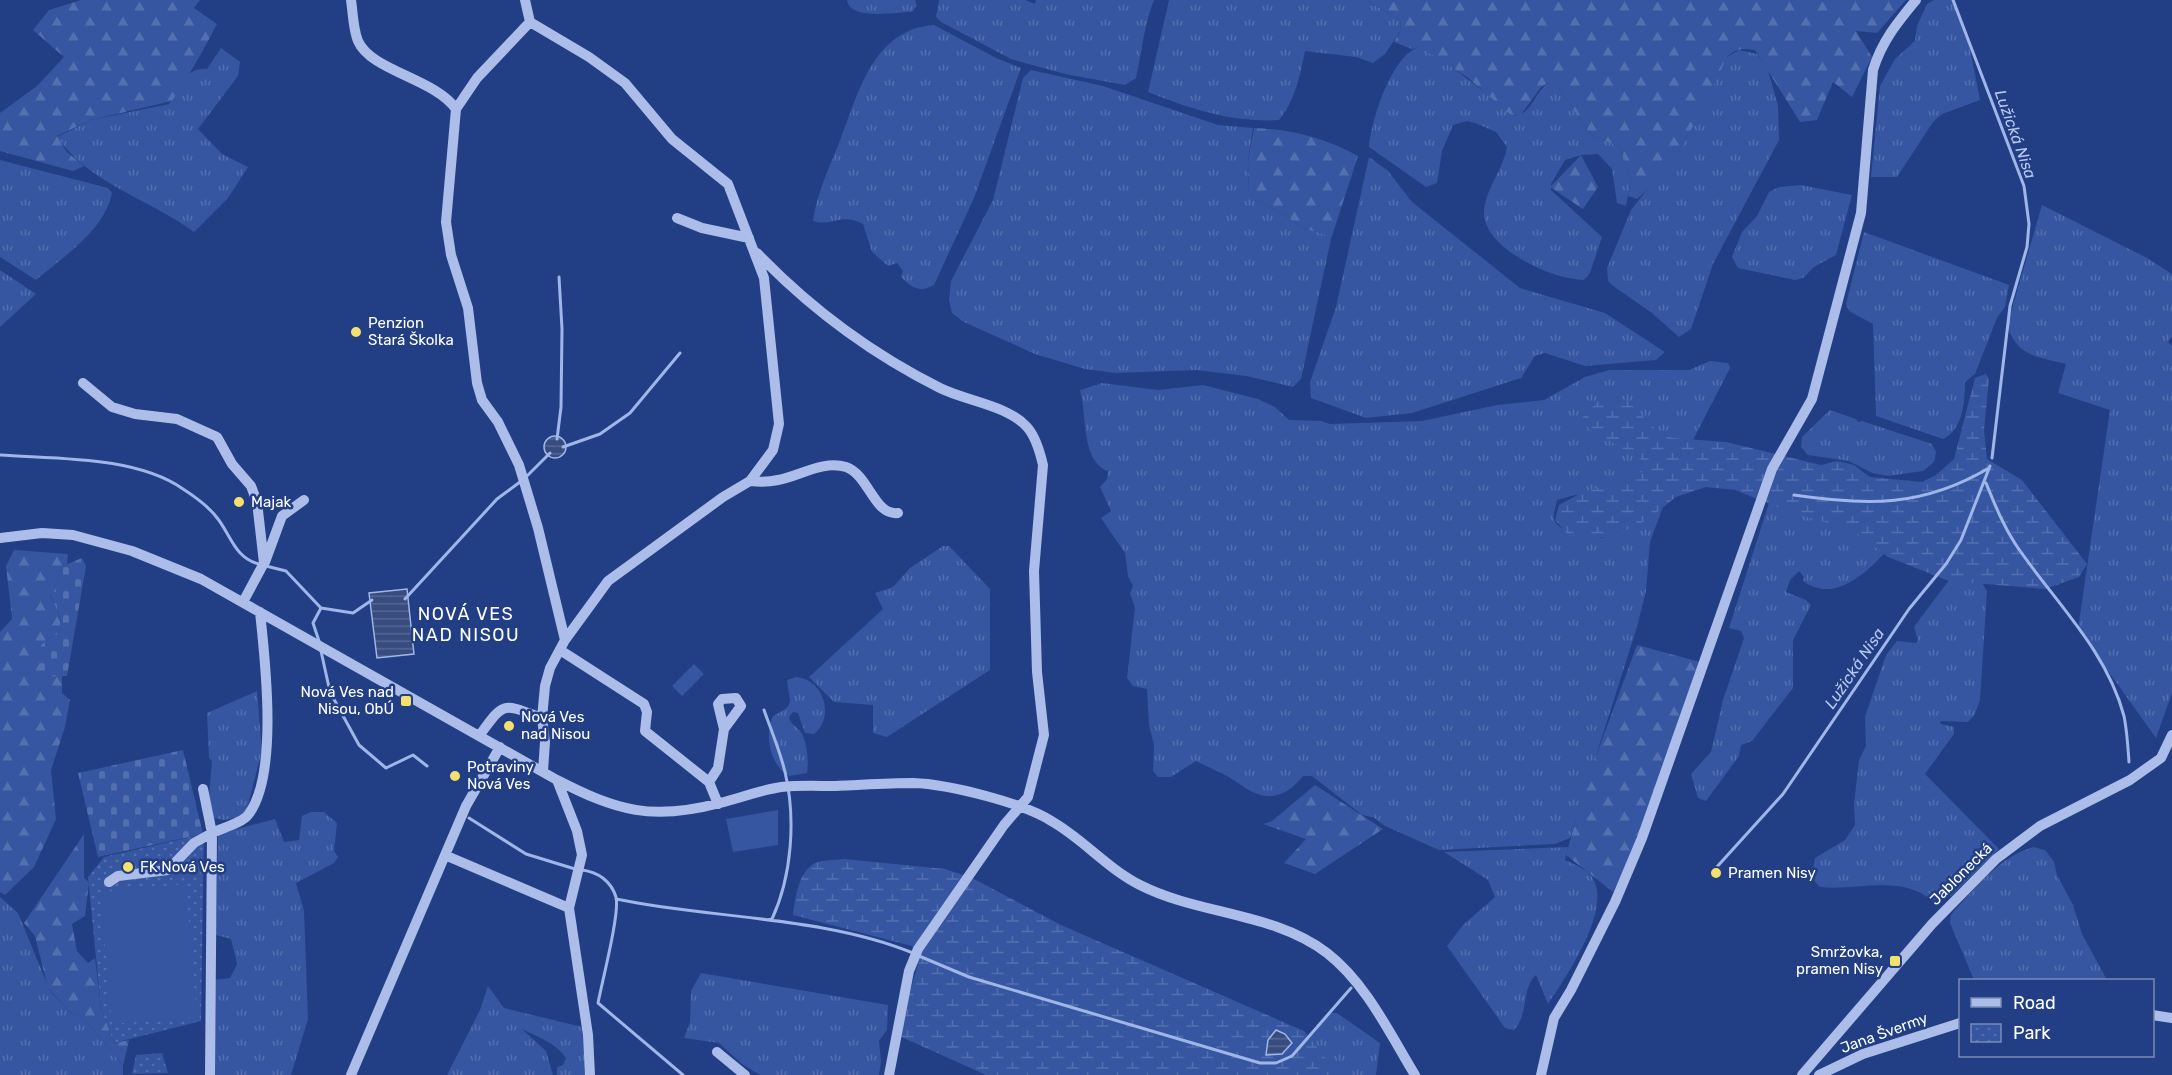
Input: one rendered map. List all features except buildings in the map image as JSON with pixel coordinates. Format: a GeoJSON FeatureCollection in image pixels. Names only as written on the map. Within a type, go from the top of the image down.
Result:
{"type":"FeatureCollection","features":[{"type":"Feature","properties":{"kind":"street"},"geometry":{"type":"LineString","coordinates":[[351,0],[357,39],[362,49],[401,74],[438,90],[456,109]]}},
{"type":"Feature","properties":{"kind":"street"},"geometry":{"type":"LineString","coordinates":[[525,0],[530,22],[589,57],[625,83],[672,139],[728,184],[757,253],[764,278],[779,424],[773,450],[750,481],[723,497],[608,581],[562,645],[550,668],[545,686],[542,718],[545,742],[543,771]]}},
{"type":"Feature","properties":{"kind":"street"},"geometry":{"type":"LineString","coordinates":[[1541,1075],[1554,1018],[1615,902],[1642,838],[1772,469],[1812,399],[1861,213],[1873,70],[1879,51],[1889,33],[1916,0]]}},
{"type":"Feature","properties":{"kind":"street"},"geometry":{"type":"LineString","coordinates":[[530,22],[477,78],[456,109],[446,222],[451,255],[468,309],[477,383],[482,400],[498,422],[519,465],[538,528],[562,645],[644,704],[647,712],[645,731],[709,782],[718,804]]}},
{"type":"Feature","properties":{"kind":"street"},"geometry":{"type":"LineString","coordinates":[[677,218],[702,228],[749,238]]}},
{"type":"Feature","properties":{"kind":"street"},"geometry":{"type":"LineString","coordinates":[[757,253],[776,273],[842,329],[872,349],[940,388],[1007,413],[1027,426],[1039,448],[1044,474],[1036,531],[1034,571],[1037,672],[1044,735],[1028,797],[1004,825],[918,949],[909,971],[889,1075]]}},
{"type":"Feature","properties":{"kind":"street"},"geometry":{"type":"LineString","coordinates":[[764,278],[776,273]]}},
{"type":"Feature","properties":{"kind":"street"},"geometry":{"type":"LineString","coordinates":[[83,383],[112,407],[135,414],[177,419],[217,436],[232,464],[255,495],[264,563]]}},
{"type":"Feature","properties":{"kind":"street"},"geometry":{"type":"LineString","coordinates":[[750,481],[778,480],[827,465],[848,467],[868,486],[882,508],[891,513],[898,513]]}},
{"type":"Feature","properties":{"kind":"street"},"geometry":{"type":"LineString","coordinates":[[243,602],[264,563],[282,516],[304,500]]}},
{"type":"Feature","properties":{"kind":"street"},"geometry":{"type":"LineString","coordinates":[[0,538],[42,533],[73,535],[106,542],[201,579],[556,780],[596,801],[618,808],[668,812],[718,804],[781,787],[916,783],[1002,800],[1021,807],[1053,821],[1139,885],[1171,899],[1262,922],[1311,942],[1338,963],[1352,979],[1415,1075]]}},
{"type":"Feature","properties":{"kind":"street"},"geometry":{"type":"LineString","coordinates":[[109,882],[118,876],[168,870],[194,843],[247,816],[254,805],[262,774],[269,699],[260,612]]}},
{"type":"Feature","properties":{"kind":"street"},"geometry":{"type":"LineString","coordinates":[[479,736],[498,709],[508,706],[542,718]]}},
{"type":"Feature","properties":{"kind":"street"},"geometry":{"type":"LineString","coordinates":[[709,782],[718,768],[724,729]]}},
{"type":"Feature","properties":{"kind":"street","name":"Jablonecká"},"geometry":{"type":"LineString","coordinates":[[1802,1075],[1932,924],[1996,859],[2040,826],[2138,774],[2161,758],[2172,735]]}},
{"type":"Feature","properties":{"kind":"street"},"geometry":{"type":"LineString","coordinates":[[351,1075],[447,856],[466,806],[500,747]]}},
{"type":"Feature","properties":{"kind":"street"},"geometry":{"type":"LineString","coordinates":[[556,780],[577,831],[582,855],[569,908],[588,1035],[590,1075]]}},
{"type":"Feature","properties":{"kind":"street"},"geometry":{"type":"LineString","coordinates":[[203,789],[212,833],[210,1075]]}},
{"type":"Feature","properties":{"kind":"street"},"geometry":{"type":"LineString","coordinates":[[447,856],[569,908]]}},
{"type":"Feature","properties":{"kind":"street"},"geometry":{"type":"LineString","coordinates":[[2154,1015],[2172,1018]]}},
{"type":"Feature","properties":{"kind":"street","name":"Jana Švermy"},"geometry":{"type":"LineString","coordinates":[[1819,1075],[1863,1054],[1959,1023]]}},
{"type":"Feature","properties":{"kind":"street"},"geometry":{"type":"LineString","coordinates":[[717,1052],[745,1075]]}},
{"type":"Feature","properties":{"kind":"green space"},"geometry":{"type":"Polygon","coordinates":[[[81,0],[200,0],[194,8],[217,24],[172,101],[91,120],[57,136],[67,152],[84,166],[73,171],[0,151],[0,113],[37,86],[64,57],[33,30],[49,10],[81,0]]]}},
{"type":"Feature","properties":{"kind":"green space"},"geometry":{"type":"Polygon","coordinates":[[[847,0],[915,0],[917,6],[912,12],[875,14],[856,11],[850,7],[847,0]]]}},
{"type":"Feature","properties":{"kind":"green space"},"geometry":{"type":"Polygon","coordinates":[[[939,0],[1025,0],[1035,4],[1036,0],[1154,0],[1145,29],[1136,78],[1125,85],[1065,74],[1011,59],[941,22],[936,17],[939,0]]]}},
{"type":"Feature","properties":{"kind":"green space"},"geometry":{"type":"Polygon","coordinates":[[[1169,0],[1366,0],[1400,20],[1401,30],[1385,54],[1373,63],[1356,57],[1305,51],[1293,96],[1279,120],[1229,117],[1212,114],[1148,92],[1169,0]]]}},
{"type":"Feature","properties":{"kind":"green space"},"geometry":{"type":"Polygon","coordinates":[[[1366,0],[1906,0],[1877,33],[1856,31],[1872,57],[1852,97],[1833,82],[1817,120],[1800,122],[1755,50],[1740,49],[1730,54],[1678,151],[1666,169],[1637,199],[1628,196],[1631,179],[1620,147],[1591,135],[1558,87],[1548,83],[1541,87],[1520,116],[1510,114],[1467,77],[1429,53],[1424,46],[1412,49],[1394,42],[1401,30],[1400,20],[1366,0]]]}},
{"type":"Feature","properties":{"kind":"green space"},"geometry":{"type":"Polygon","coordinates":[[[1934,0],[1955,0],[1970,49],[1980,100],[1942,114],[1933,122],[1897,177],[1871,177],[1880,86],[1895,59],[1915,41],[1917,26],[1927,4],[1934,0]]]}},
{"type":"Feature","properties":{"kind":"green space"},"geometry":{"type":"Polygon","coordinates":[[[934,25],[996,58],[1021,68],[974,198],[934,285],[920,289],[901,277],[903,271],[897,263],[888,266],[872,252],[863,224],[849,219],[813,221],[824,179],[872,65],[883,50],[897,38],[914,29],[934,25]]]}},
{"type":"Feature","properties":{"kind":"green space"},"geometry":{"type":"Polygon","coordinates":[[[1424,46],[1516,116],[1527,110],[1541,90],[1550,82],[1558,87],[1591,135],[1620,147],[1631,179],[1626,206],[1617,203],[1612,169],[1598,154],[1581,155],[1565,160],[1551,184],[1551,190],[1602,237],[1590,273],[1584,280],[1555,274],[1522,260],[1507,250],[1487,226],[1484,213],[1487,196],[1507,147],[1496,132],[1467,121],[1453,125],[1442,151],[1437,183],[1426,187],[1369,147],[1379,104],[1394,72],[1413,50],[1424,46]]]}},
{"type":"Feature","properties":{"kind":"green space"},"geometry":{"type":"Polygon","coordinates":[[[221,48],[240,62],[238,76],[198,129],[222,154],[248,167],[228,198],[194,232],[177,220],[103,179],[86,167],[57,137],[91,120],[169,104],[188,75],[199,69],[207,69],[221,48]]]}},
{"type":"Feature","properties":{"kind":"green space"},"geometry":{"type":"Polygon","coordinates":[[[1739,50],[1757,54],[1768,70],[1778,106],[1779,140],[1713,264],[1691,329],[1679,337],[1652,313],[1613,286],[1608,281],[1607,268],[1631,210],[1683,144],[1727,57],[1739,50]]]}},
{"type":"Feature","properties":{"kind":"green space"},"geometry":{"type":"Polygon","coordinates":[[[1031,70],[1103,86],[1218,125],[1253,128],[1248,161],[1249,194],[1306,229],[1328,235],[1331,239],[1301,379],[1293,387],[1246,376],[1197,370],[1116,373],[1085,369],[1035,354],[964,322],[952,313],[949,300],[951,281],[993,200],[1023,78],[1031,70]]]}},
{"type":"Feature","properties":{"kind":"green space"},"geometry":{"type":"Polygon","coordinates":[[[1254,128],[1281,130],[1308,136],[1333,144],[1358,156],[1331,239],[1327,235],[1306,229],[1249,194],[1248,161],[1254,128]]]}},
{"type":"Feature","properties":{"kind":"green space"},"geometry":{"type":"Polygon","coordinates":[[[1581,155],[1598,187],[1583,209],[1550,187],[1581,155]]]}},
{"type":"Feature","properties":{"kind":"green space"},"geometry":{"type":"Polygon","coordinates":[[[1369,157],[1388,171],[1412,202],[1520,288],[1605,313],[1665,352],[1656,360],[1585,366],[1545,353],[1535,356],[1521,378],[1412,413],[1366,418],[1311,398],[1310,382],[1336,307],[1369,157]]]}},
{"type":"Feature","properties":{"kind":"green space"},"geometry":{"type":"Polygon","coordinates":[[[0,160],[108,188],[112,193],[108,206],[92,231],[36,280],[0,257],[0,160]]]}},
{"type":"Feature","properties":{"kind":"green space"},"geometry":{"type":"Polygon","coordinates":[[[1801,185],[1852,195],[1836,255],[1814,267],[1803,278],[1795,280],[1738,268],[1732,257],[1742,232],[1757,216],[1769,192],[1779,187],[1801,185]]]}},
{"type":"Feature","properties":{"kind":"green space"},"geometry":{"type":"Polygon","coordinates":[[[2042,205],[2147,258],[2172,274],[2172,336],[2168,342],[2172,346],[2172,693],[2156,738],[2078,629],[2110,410],[2058,393],[2066,364],[2038,357],[2023,350],[2007,326],[2042,205]]]}},
{"type":"Feature","properties":{"kind":"green space"},"geometry":{"type":"Polygon","coordinates":[[[1864,232],[2009,285],[2005,307],[1997,318],[1975,374],[1965,382],[1959,422],[1950,435],[1943,439],[1876,416],[1873,324],[1849,311],[1846,304],[1864,232]]]}},
{"type":"Feature","properties":{"kind":"green space"},"geometry":{"type":"Polygon","coordinates":[[[0,270],[36,294],[0,327],[0,270]]]}},
{"type":"Feature","properties":{"kind":"green space"},"geometry":{"type":"Polygon","coordinates":[[[1710,361],[1728,363],[1730,368],[1674,477],[1650,542],[1646,591],[1637,627],[1570,838],[1555,844],[1439,850],[1385,826],[1373,817],[1362,815],[1312,776],[1303,776],[1280,794],[1264,796],[1196,761],[1171,777],[1158,777],[1153,771],[1154,745],[1149,725],[1147,689],[1133,686],[1127,678],[1135,607],[1130,594],[1133,586],[1128,576],[1125,553],[1101,518],[1111,511],[1100,487],[1107,479],[1108,471],[1099,466],[1089,448],[1080,390],[1102,383],[1158,390],[1203,385],[1258,399],[1275,407],[1289,420],[1321,421],[1330,424],[1422,421],[1497,405],[1544,400],[1585,377],[1609,370],[1689,370],[1710,361]],[[1575,495],[1557,500],[1554,519],[1557,524],[1568,531],[1603,538],[1618,529],[1602,496],[1575,495]]]}},
{"type":"Feature","properties":{"kind":"green space"},"geometry":{"type":"Polygon","coordinates":[[[1986,374],[1989,379],[1984,430],[1987,459],[2022,480],[2087,564],[2079,577],[2045,589],[1949,581],[1888,557],[1851,529],[1792,513],[1735,490],[1706,487],[1676,497],[1647,520],[1610,538],[1568,535],[1555,520],[1559,505],[1583,492],[1639,475],[1645,468],[1642,460],[1588,428],[1582,418],[1603,396],[1627,400],[1657,431],[1673,438],[1726,442],[1821,465],[1837,461],[1854,465],[1870,477],[1922,482],[1936,475],[1954,459],[1975,378],[1986,374]]]}},
{"type":"Feature","properties":{"kind":"green space"},"geometry":{"type":"Polygon","coordinates":[[[1830,410],[1856,419],[1858,422],[1862,421],[1932,444],[1936,452],[1934,462],[1923,471],[1888,476],[1872,473],[1849,461],[1808,455],[1801,447],[1802,437],[1830,410]]]}},
{"type":"Feature","properties":{"kind":"green space"},"geometry":{"type":"Polygon","coordinates":[[[1775,484],[1908,527],[1874,564],[1847,584],[1833,589],[1818,588],[1803,581],[1804,577],[1799,571],[1790,580],[1786,592],[1806,600],[1811,605],[1793,640],[1793,688],[1752,741],[1741,745],[1739,756],[1706,801],[1698,798],[1691,774],[1711,752],[1723,700],[1744,638],[1741,631],[1729,628],[1775,484]]]}},
{"type":"Feature","properties":{"kind":"green space"},"geometry":{"type":"Polygon","coordinates":[[[943,546],[949,546],[990,589],[990,670],[887,737],[873,733],[873,705],[834,702],[809,677],[883,609],[875,593],[893,587],[910,568],[943,546]]]}},
{"type":"Feature","properties":{"kind":"green space"},"geometry":{"type":"Polygon","coordinates":[[[14,550],[68,554],[67,564],[60,567],[56,592],[50,594],[60,618],[61,629],[41,645],[42,677],[62,676],[62,693],[70,700],[65,727],[51,770],[56,819],[34,867],[5,895],[0,892],[0,632],[12,619],[6,566],[14,550]]]}},
{"type":"Feature","properties":{"kind":"green space"},"geometry":{"type":"Polygon","coordinates":[[[82,558],[86,566],[67,676],[42,677],[39,675],[41,645],[61,629],[60,618],[50,593],[56,592],[60,567],[82,558]]]}},
{"type":"Feature","properties":{"kind":"green space"},"geometry":{"type":"Polygon","coordinates":[[[1952,576],[1981,581],[1987,591],[1980,700],[1975,714],[1968,722],[1940,721],[1941,724],[1954,727],[1954,734],[1925,774],[1999,849],[1951,896],[1932,901],[1907,888],[1893,886],[1820,887],[1812,878],[1815,858],[1845,840],[1855,825],[1854,804],[1859,760],[1866,746],[1865,717],[1886,655],[1897,641],[1916,643],[1918,640],[1914,627],[1952,576]]]}},
{"type":"Feature","properties":{"kind":"green space"},"geometry":{"type":"Polygon","coordinates":[[[1637,645],[1700,662],[1643,832],[1613,892],[1566,855],[1585,786],[1637,645]]]}},
{"type":"Feature","properties":{"kind":"green space"},"geometry":{"type":"Polygon","coordinates":[[[694,664],[704,674],[682,696],[672,686],[694,664]]]}},
{"type":"Feature","properties":{"kind":"green space"},"geometry":{"type":"Polygon","coordinates":[[[796,677],[813,684],[819,691],[825,709],[821,726],[814,734],[805,733],[798,713],[793,712],[789,717],[803,736],[808,763],[807,773],[789,776],[782,771],[773,757],[769,732],[773,716],[789,705],[787,680],[796,677]]]}},
{"type":"Feature","properties":{"kind":"green space"},"geometry":{"type":"Polygon","coordinates":[[[257,691],[262,750],[247,809],[241,817],[224,820],[214,818],[209,796],[212,761],[209,758],[207,713],[257,691]]]}},
{"type":"Feature","properties":{"kind":"green space"},"geometry":{"type":"Polygon","coordinates":[[[183,750],[203,834],[98,857],[78,773],[183,750]]]}},
{"type":"Feature","properties":{"kind":"green space"},"geometry":{"type":"Polygon","coordinates":[[[1315,785],[1383,829],[1315,874],[1284,863],[1306,839],[1263,824],[1272,821],[1315,785]]]}},
{"type":"Feature","properties":{"kind":"green space"},"geometry":{"type":"Polygon","coordinates":[[[778,810],[778,845],[733,852],[726,819],[778,810]]]}},
{"type":"Feature","properties":{"kind":"green space"},"geometry":{"type":"Polygon","coordinates":[[[311,812],[324,812],[337,823],[334,851],[338,857],[334,863],[296,883],[304,911],[308,1019],[291,1075],[212,1075],[213,980],[230,978],[237,964],[231,939],[216,935],[218,834],[275,819],[284,842],[299,840],[302,816],[311,812]]]}},
{"type":"Feature","properties":{"kind":"green space"},"geometry":{"type":"Polygon","coordinates":[[[84,834],[84,878],[89,882],[85,916],[72,924],[77,951],[88,963],[95,958],[101,1008],[114,1043],[129,1040],[123,1066],[85,1019],[71,1013],[48,988],[35,936],[24,923],[84,834]]]}},
{"type":"Feature","properties":{"kind":"green space"},"geometry":{"type":"Polygon","coordinates":[[[204,834],[201,1021],[114,1043],[101,1008],[88,877],[104,857],[204,834]]]}},
{"type":"Feature","properties":{"kind":"green space"},"geometry":{"type":"Polygon","coordinates":[[[1568,847],[1565,860],[1590,874],[1597,890],[1597,906],[1592,923],[1576,960],[1548,1004],[1536,975],[1528,987],[1519,1024],[1514,1030],[1505,1028],[1447,946],[1463,925],[1495,897],[1488,880],[1444,852],[1568,847]]]}},
{"type":"Feature","properties":{"kind":"green space"},"geometry":{"type":"Polygon","coordinates":[[[2033,847],[2045,850],[2054,862],[2057,875],[2073,905],[2082,934],[2106,979],[1974,979],[1950,923],[1951,915],[1998,866],[2033,847]]]}},
{"type":"Feature","properties":{"kind":"green space"},"geometry":{"type":"Polygon","coordinates":[[[844,859],[945,869],[972,878],[1061,925],[1304,1031],[1339,1075],[986,1075],[897,1035],[919,961],[912,946],[793,915],[798,886],[809,867],[818,862],[844,859]]]}},
{"type":"Feature","properties":{"kind":"green space"},"geometry":{"type":"Polygon","coordinates":[[[186,884],[197,1017],[112,1024],[100,892],[186,884]]]}},
{"type":"Feature","properties":{"kind":"green space"},"geometry":{"type":"Polygon","coordinates":[[[0,897],[18,913],[50,991],[71,1013],[85,1019],[123,1066],[123,1075],[0,1075],[0,897]]]}},
{"type":"Feature","properties":{"kind":"green space"},"geometry":{"type":"Polygon","coordinates":[[[701,973],[888,1005],[887,1030],[879,1041],[881,1061],[879,1075],[760,1075],[742,1064],[719,1043],[684,1038],[690,1022],[691,991],[701,973]]]}},
{"type":"Feature","properties":{"kind":"green space"},"geometry":{"type":"Polygon","coordinates":[[[488,986],[504,1008],[582,1027],[587,1075],[557,1075],[557,1067],[563,1065],[566,1058],[552,1044],[522,1029],[546,1051],[553,1075],[447,1075],[480,1010],[488,986]]]}},
{"type":"Feature","properties":{"kind":"green space"},"geometry":{"type":"Polygon","coordinates":[[[1330,1013],[1337,1013],[1380,1043],[1376,1075],[1272,1075],[1309,1039],[1330,1013]]]}},
{"type":"Feature","properties":{"kind":"green space"},"geometry":{"type":"Polygon","coordinates":[[[162,1053],[168,1073],[132,1074],[136,1055],[162,1053]]]}},
{"type":"Feature","properties":{"kind":"shaded area"},"geometry":{"type":"Polygon","coordinates":[[[555,436],[565,443],[566,447],[559,457],[555,458],[545,451],[544,447],[551,437],[555,436]]]}},
{"type":"Feature","properties":{"kind":"shaded area"},"geometry":{"type":"Polygon","coordinates":[[[407,589],[414,654],[377,658],[369,593],[407,589]]]}},
{"type":"Feature","properties":{"kind":"shaded area"},"geometry":{"type":"Polygon","coordinates":[[[1276,1030],[1285,1034],[1292,1043],[1282,1054],[1266,1055],[1268,1040],[1276,1030]]]}},
{"type":"Feature","properties":{"kind":"waterway","name":"Lužická Nisa"},"geometry":{"type":"LineString","coordinates":[[1953,0],[2024,186],[2029,224],[2027,247],[2010,306],[1992,458]]}},
{"type":"Feature","properties":{"kind":"waterway"},"geometry":{"type":"LineString","coordinates":[[557,439],[561,407],[562,329],[559,277]]}},
{"type":"Feature","properties":{"kind":"waterway"},"geometry":{"type":"LineString","coordinates":[[563,447],[600,434],[630,413],[680,353]]}},
{"type":"Feature","properties":{"kind":"waterway"},"geometry":{"type":"LineString","coordinates":[[525,478],[550,453]]}},
{"type":"Feature","properties":{"kind":"waterway"},"geometry":{"type":"LineString","coordinates":[[0,455],[95,461],[142,470],[164,478],[206,507],[218,519],[239,552],[259,564]]}},
{"type":"Feature","properties":{"kind":"waterway","name":"Lužická Nisa"},"geometry":{"type":"LineString","coordinates":[[1715,869],[1783,794],[1909,609],[1946,564],[1961,540],[1990,466]]}},
{"type":"Feature","properties":{"kind":"waterway"},"geometry":{"type":"LineString","coordinates":[[1794,495],[1871,502],[1918,497],[1965,481],[1989,468]]}},
{"type":"Feature","properties":{"kind":"waterway"},"geometry":{"type":"LineString","coordinates":[[405,599],[497,499],[520,482]]}},
{"type":"Feature","properties":{"kind":"waterway"},"geometry":{"type":"LineString","coordinates":[[1986,483],[2016,545],[2078,626],[2105,669],[2124,716],[2129,762]]}},
{"type":"Feature","properties":{"kind":"waterway"},"geometry":{"type":"LineString","coordinates":[[266,566],[286,571],[321,608],[313,623],[319,641]]}},
{"type":"Feature","properties":{"kind":"waterway"},"geometry":{"type":"LineString","coordinates":[[321,608],[353,613],[372,600]]}},
{"type":"Feature","properties":{"kind":"waterway"},"geometry":{"type":"LineString","coordinates":[[321,651],[330,692],[359,745],[386,768],[413,755],[427,766]]}},
{"type":"Feature","properties":{"kind":"waterway"},"geometry":{"type":"LineString","coordinates":[[764,710],[785,772],[791,827],[784,884],[772,919],[768,920]]}},
{"type":"Feature","properties":{"kind":"waterway"},"geometry":{"type":"LineString","coordinates":[[469,818],[526,854],[575,869]]}},
{"type":"Feature","properties":{"kind":"waterway"},"geometry":{"type":"LineString","coordinates":[[582,870],[603,878],[614,891],[617,905],[598,1003],[683,1075]]}},
{"type":"Feature","properties":{"kind":"waterway"},"geometry":{"type":"LineString","coordinates":[[616,899],[653,906],[805,925],[878,941],[913,953]]}},
{"type":"Feature","properties":{"kind":"waterway"},"geometry":{"type":"LineString","coordinates":[[919,956],[969,977],[1260,1063],[1276,1063],[1292,1056],[1351,988]]}},
{"type":"Feature","properties":{"kind":"place","name":"Penzion Stará Školka"},"geometry":{"type":"Point","coordinates":[356,332]}},
{"type":"Feature","properties":{"kind":"place","name":"Majak"},"geometry":{"type":"Point","coordinates":[239,502]}},
{"type":"Feature","properties":{"kind":"place","name":"Nová Ves nad Nisou, ObÚ"},"geometry":{"type":"Point","coordinates":[406,701]}},
{"type":"Feature","properties":{"kind":"place","name":"Nová Ves nad Nisou"},"geometry":{"type":"Point","coordinates":[509,726]}},
{"type":"Feature","properties":{"kind":"place","name":"Potraviny Nová Ves"},"geometry":{"type":"Point","coordinates":[455,776]}},
{"type":"Feature","properties":{"kind":"place","name":"FK Nová Ves"},"geometry":{"type":"Point","coordinates":[128,867]}},
{"type":"Feature","properties":{"kind":"place","name":"Pramen Nisy"},"geometry":{"type":"Point","coordinates":[1716,873]}},
{"type":"Feature","properties":{"kind":"place","name":"Smržovka, pramen Nisy"},"geometry":{"type":"Point","coordinates":[1895,961]}},
{"type":"Feature","properties":{"kind":"district","name":"NOVÁ VES NAD NISOU"},"geometry":{"type":"Point","coordinates":[466,624]}}]}
